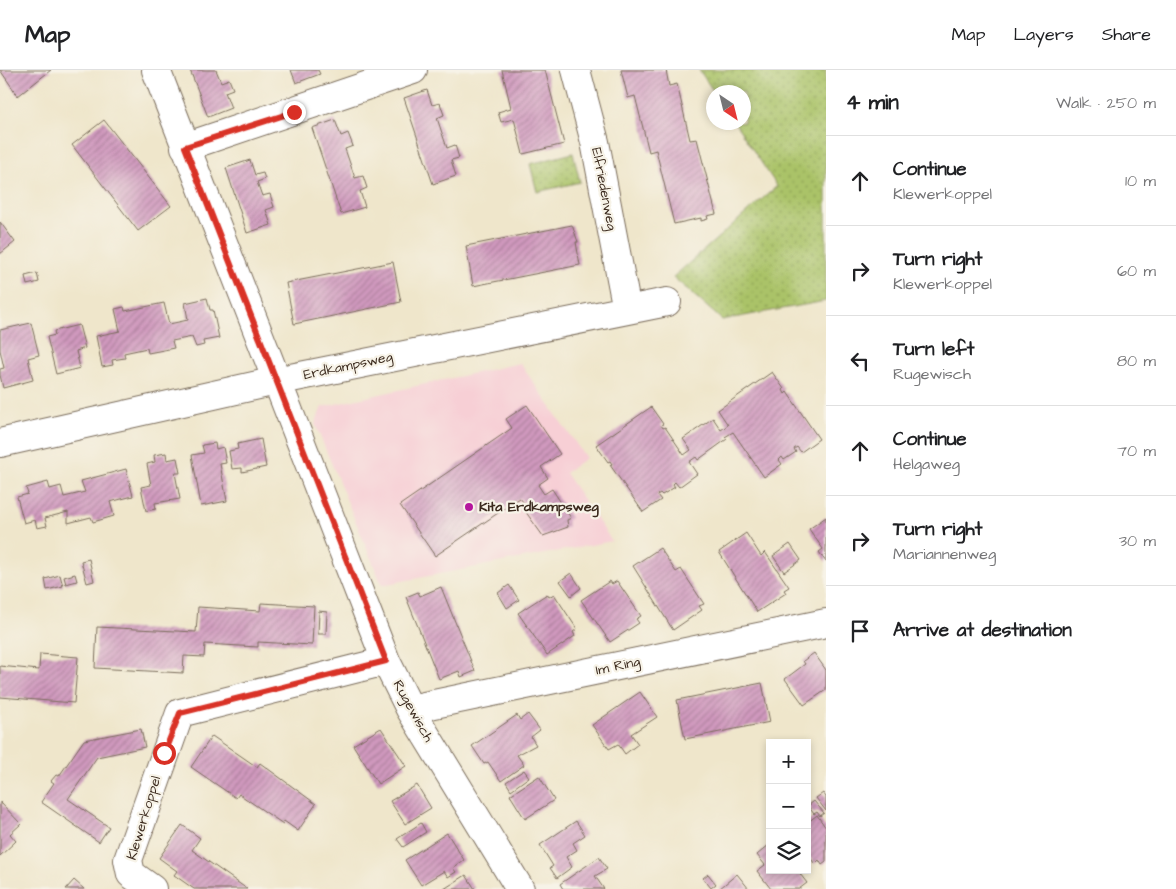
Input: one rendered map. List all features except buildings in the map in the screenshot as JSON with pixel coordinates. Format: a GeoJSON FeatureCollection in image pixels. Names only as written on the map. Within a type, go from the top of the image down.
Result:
{"type":"FeatureCollection","features":[{"type":"Feature","properties":{"kind":"street","name":"Rugewisch"},"geometry":{"type":"LineString","coordinates":[[156,70],[386,661],[410,709],[520,889]]}},
{"type":"Feature","properties":{"kind":"street"},"geometry":{"type":"LineString","coordinates":[[185,147],[413,70]]}},
{"type":"Feature","properties":{"kind":"street","name":"Elfriedenweg"},"geometry":{"type":"LineString","coordinates":[[576,70],[597,151],[627,310]]}},
{"type":"Feature","properties":{"kind":"street","name":"Erdkampsweg"},"geometry":{"type":"LineString","coordinates":[[0,443],[276,381],[667,302]]}},
{"type":"Feature","properties":{"kind":"street","name":"Im Ring"},"geometry":{"type":"LineString","coordinates":[[410,709],[826,623]]}},
{"type":"Feature","properties":{"kind":"street","name":"Klewerkoppel"},"geometry":{"type":"LineString","coordinates":[[152,889],[131,874],[128,860],[180,713],[386,661]]}},
{"type":"Feature","properties":{"kind":"shaded area","name":"Kita Erdkampsweg"},"geometry":{"type":"Polygon","coordinates":[[[520,363],[586,458],[565,473],[612,541],[382,585],[315,424],[322,407],[520,363]]]}},
{"type":"Feature","properties":{"kind":"green space"},"geometry":{"type":"Polygon","coordinates":[[[699,70],[826,70],[826,301],[722,320],[673,277],[777,186],[740,130],[751,130],[751,85],[709,85],[699,70]]]}},
{"type":"Feature","properties":{"kind":"green space"},"geometry":{"type":"Polygon","coordinates":[[[573,153],[580,182],[537,192],[530,164],[573,153]]]}},
{"type":"Feature","properties":{"kind":"place","name":"Kita Erdkampsweg"},"geometry":{"type":"Point","coordinates":[469,507]}},
{"type":"Feature","properties":{"kind":"route"},"geometry":{"type":"LineString","coordinates":[[164,753],[180,713],[386,661],[185,147],[294,112]]}}]}
